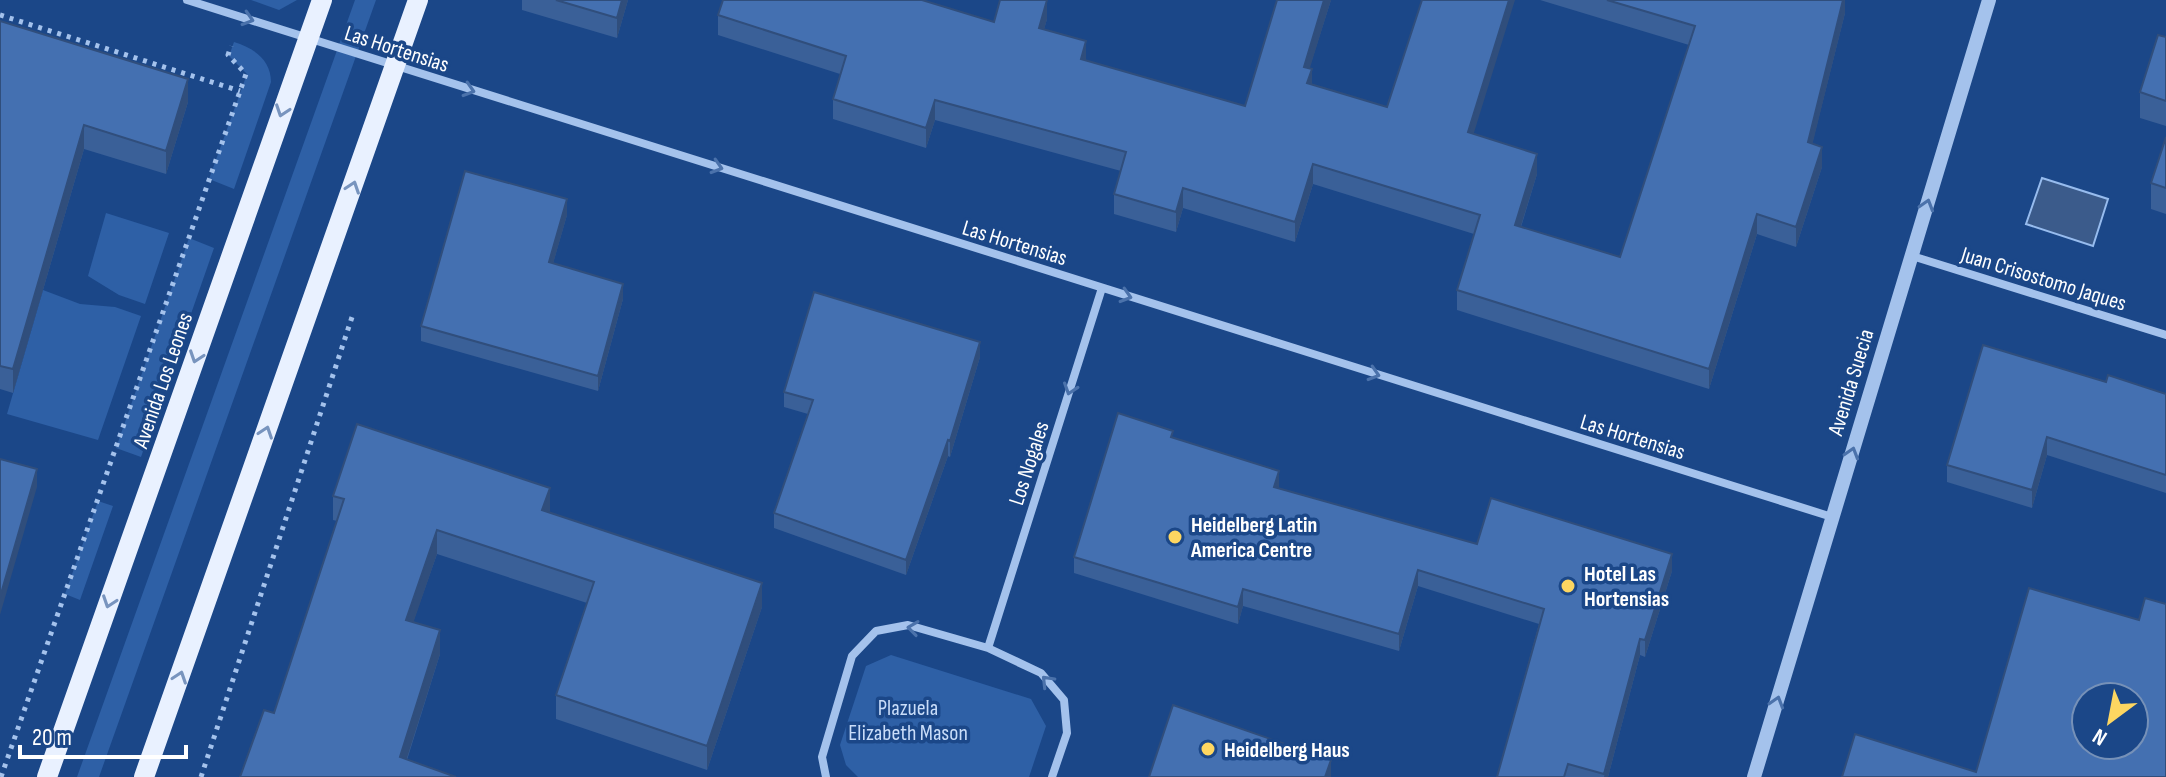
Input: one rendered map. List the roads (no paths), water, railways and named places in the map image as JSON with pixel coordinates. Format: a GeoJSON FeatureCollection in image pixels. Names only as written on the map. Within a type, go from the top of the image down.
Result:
{"type":"FeatureCollection","features":[{"type":"Feature","properties":{"kind":"main road","name":"Avenida Los Leones"},"geometry":{"type":"LineString","coordinates":[[47,777],[322,0]]}},
{"type":"Feature","properties":{"kind":"main road"},"geometry":{"type":"LineString","coordinates":[[144,777],[418,0]]}},
{"type":"Feature","properties":{"kind":"street","name":"Las Hortensias"},"geometry":{"type":"LineString","coordinates":[[187,0],[1832,517]]}},
{"type":"Feature","properties":{"kind":"street","name":"Avenida Suecia"},"geometry":{"type":"LineString","coordinates":[[1754,777],[1989,0]]}},
{"type":"Feature","properties":{"kind":"street","name":"Juan Crisostomo Jaques"},"geometry":{"type":"LineString","coordinates":[[1912,256],[2166,335]]}},
{"type":"Feature","properties":{"kind":"street","name":"Los Nogales"},"geometry":{"type":"LineString","coordinates":[[988,648],[1102,288]]}},
{"type":"Feature","properties":{"kind":"street"},"geometry":{"type":"LineString","coordinates":[[826,777],[822,757],[852,656],[876,631],[908,625],[988,648],[1041,673],[1064,700],[1067,733],[1052,777]]}},
{"type":"Feature","properties":{"kind":"place","name":"Heidelberg Latin America Centre"},"geometry":{"type":"Point","coordinates":[1175,537]}},
{"type":"Feature","properties":{"kind":"place","name":"Hotel Las Hortensias"},"geometry":{"type":"Point","coordinates":[1568,586]}},
{"type":"Feature","properties":{"kind":"place","name":"Heidelberg Haus"},"geometry":{"type":"Point","coordinates":[1208,749]}},
{"type":"Feature","properties":{"kind":"park label","name":"Plazuela Elizabeth Mason"},"geometry":{"type":"Point","coordinates":[908,720]}}]}
